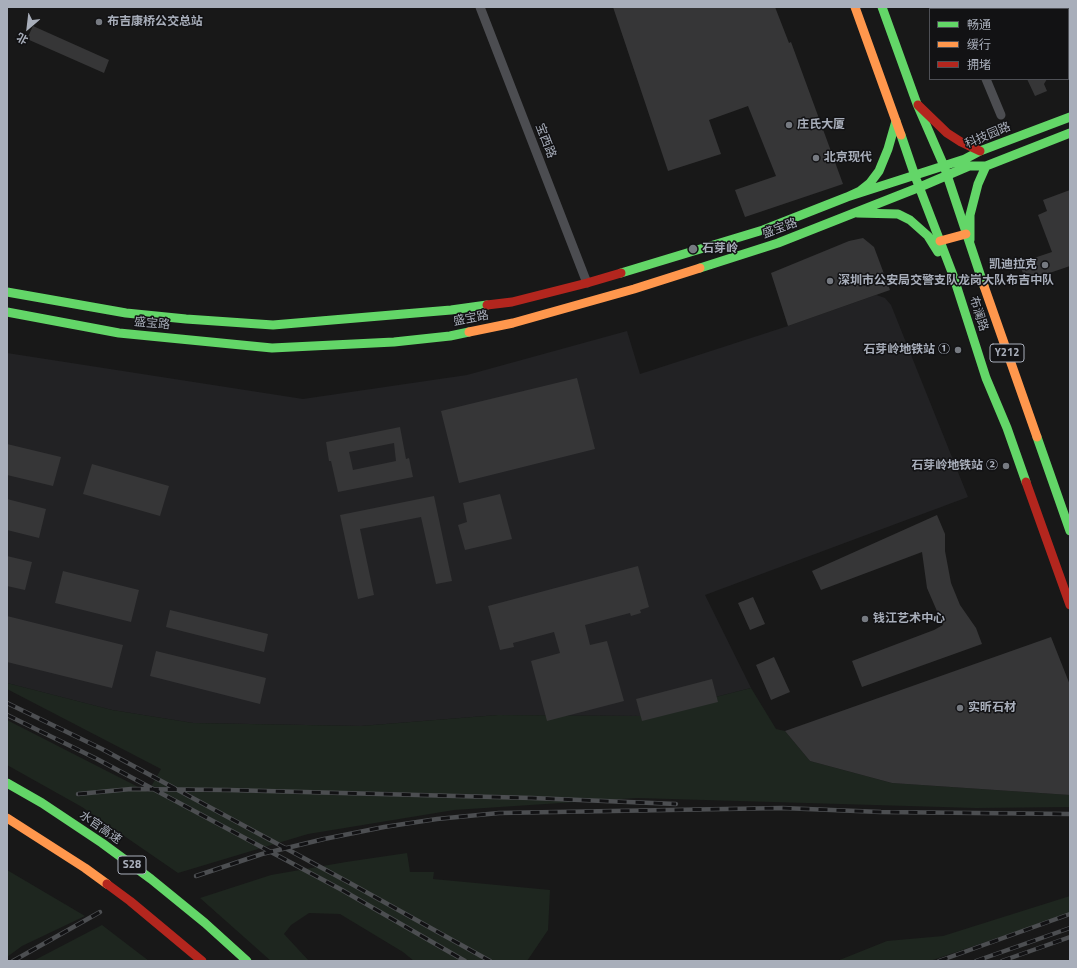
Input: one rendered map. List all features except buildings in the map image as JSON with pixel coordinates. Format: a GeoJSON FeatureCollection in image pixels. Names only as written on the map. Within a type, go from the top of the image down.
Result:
{"type":"FeatureCollection","features":[{"type":"Feature","properties":{"kind":"main road","name":"布澜路"},"geometry":{"type":"LineString","coordinates":[[855,7],[915,176],[952,274],[986,378],[1007,428],[1070,605]]}},
{"type":"Feature","properties":{"kind":"main road","name":"布澜路"},"geometry":{"type":"LineString","coordinates":[[882,7],[917,104],[945,170],[970,247],[1070,531]]}},
{"type":"Feature","properties":{"kind":"main road"},"geometry":{"type":"LineString","coordinates":[[917,104],[947,133],[961,142],[980,150]]}},
{"type":"Feature","properties":{"kind":"main road","name":"科技园路"},"geometry":{"type":"LineString","coordinates":[[920,187],[945,170],[980,150],[1070,117]]}},
{"type":"Feature","properties":{"kind":"main road"},"geometry":{"type":"LineString","coordinates":[[848,197],[860,191],[870,183],[879,171],[888,149],[896,121]]}},
{"type":"Feature","properties":{"kind":"main road","name":"科技园路"},"geometry":{"type":"LineString","coordinates":[[915,176],[969,166],[986,166],[1070,133]]}},
{"type":"Feature","properties":{"kind":"main road"},"geometry":{"type":"LineString","coordinates":[[970,247],[970,215],[978,184],[986,166]]}},
{"type":"Feature","properties":{"kind":"main road","name":"盛宝路"},"geometry":{"type":"LineString","coordinates":[[7,292],[126,313],[273,325],[458,309],[512,302],[587,283],[763,230],[848,197],[915,176]]}},
{"type":"Feature","properties":{"kind":"main road","name":"盛宝路"},"geometry":{"type":"LineString","coordinates":[[7,312],[119,333],[272,348],[394,342],[450,336],[513,323],[634,289],[778,243],[920,187]]}},
{"type":"Feature","properties":{"kind":"main road"},"geometry":{"type":"LineString","coordinates":[[857,213],[898,214],[910,220],[928,236],[952,274]]}},
{"type":"Feature","properties":{"kind":"main road"},"geometry":{"type":"LineString","coordinates":[[940,241],[966,234]]}},
{"type":"Feature","properties":{"kind":"main road","name":"水官高速"},"geometry":{"type":"LineString","coordinates":[[7,783],[49,808],[151,879],[205,923],[247,961]]}},
{"type":"Feature","properties":{"kind":"main road","name":"S28"},"geometry":{"type":"LineString","coordinates":[[7,818],[79,864],[119,893],[202,961]]}},
{"type":"Feature","properties":{"kind":"street","name":"宝西路"},"geometry":{"type":"LineString","coordinates":[[480,7],[587,283]]}},
{"type":"Feature","properties":{"kind":"street"},"geometry":{"type":"LineString","coordinates":[[986,80],[1001,115]]}},
{"type":"Feature","properties":{"kind":"shaded area"},"geometry":{"type":"Polygon","coordinates":[[[876,295],[885,298],[891,305],[968,497],[705,595],[751,688],[641,716],[498,715],[361,726],[193,723],[112,710],[7,683],[7,353],[303,399],[467,375],[627,331],[640,374],[788,326],[876,295]]]}},
{"type":"Feature","properties":{"kind":"shaded area"},"geometry":{"type":"Polygon","coordinates":[[[7,683],[112,710],[193,723],[361,726],[498,715],[641,716],[751,688],[776,729],[785,731],[810,761],[892,783],[1070,795],[1070,807],[976,808],[637,798],[454,810],[308,834],[178,873],[82,807],[7,765],[7,720],[148,792],[161,769],[7,689],[7,683]]]}},
{"type":"Feature","properties":{"kind":"shaded area"},"geometry":{"type":"Polygon","coordinates":[[[407,853],[410,872],[434,872],[433,879],[550,890],[548,930],[527,961],[414,961],[403,952],[340,914],[309,913],[291,925],[284,934],[309,961],[271,961],[200,898],[271,875],[407,853]]]}},
{"type":"Feature","properties":{"kind":"shaded area"},"geometry":{"type":"Polygon","coordinates":[[[7,870],[85,916],[22,946],[7,957],[7,870]]]}},
{"type":"Feature","properties":{"kind":"shaded area"},"geometry":{"type":"Polygon","coordinates":[[[1070,896],[1070,913],[930,961],[837,961],[887,941],[943,936],[1070,896]]]}},
{"type":"Feature","properties":{"kind":"shaded area"},"geometry":{"type":"Polygon","coordinates":[[[102,925],[149,961],[33,961],[102,925]]]}},
{"type":"Feature","properties":{"kind":"railway"},"geometry":{"type":"LineString","coordinates":[[7,703],[102,749],[348,882],[490,961]]}},
{"type":"Feature","properties":{"kind":"railway"},"geometry":{"type":"LineString","coordinates":[[7,715],[97,759],[342,890],[465,961]]}},
{"type":"Feature","properties":{"kind":"railway"},"geometry":{"type":"LineString","coordinates":[[78,794],[131,789],[228,790],[532,798],[676,804]]}},
{"type":"Feature","properties":{"kind":"railway"},"geometry":{"type":"LineString","coordinates":[[196,876],[262,854],[324,839],[384,827],[437,819],[499,813],[782,808],[881,812],[1070,814]]}},
{"type":"Feature","properties":{"kind":"railway"},"geometry":{"type":"LineString","coordinates":[[13,961],[100,912]]}},
{"type":"Feature","properties":{"kind":"railway"},"geometry":{"type":"LineString","coordinates":[[939,961],[1070,914]]}},
{"type":"Feature","properties":{"kind":"railway"},"geometry":{"type":"LineString","coordinates":[[976,961],[1070,928]]}},
{"type":"Feature","properties":{"kind":"railway"},"geometry":{"type":"LineString","coordinates":[[1002,961],[1070,937]]}},
{"type":"Feature","properties":{"kind":"traffic: fast"},"geometry":{"type":"LineString","coordinates":[[882,7],[917,104],[944,166],[984,286]]}},
{"type":"Feature","properties":{"kind":"traffic: fast"},"geometry":{"type":"LineString","coordinates":[[621,273],[763,230],[847,197],[965,159],[980,151],[1070,117]]}},
{"type":"Feature","properties":{"kind":"traffic: fast"},"geometry":{"type":"LineString","coordinates":[[847,197],[860,191],[870,183],[879,171],[888,149],[896,121]]}},
{"type":"Feature","properties":{"kind":"traffic: fast"},"geometry":{"type":"LineString","coordinates":[[700,268],[778,243],[969,166],[986,166],[1070,133]]}},
{"type":"Feature","properties":{"kind":"traffic: fast"},"geometry":{"type":"LineString","coordinates":[[901,135],[953,275],[986,378],[1007,428],[1026,482]]}},
{"type":"Feature","properties":{"kind":"traffic: fast"},"geometry":{"type":"LineString","coordinates":[[970,240],[970,215],[978,184],[986,166]]}},
{"type":"Feature","properties":{"kind":"traffic: fast"},"geometry":{"type":"LineString","coordinates":[[857,213],[898,214],[910,220],[928,236],[938,252]]}},
{"type":"Feature","properties":{"kind":"traffic: fast"},"geometry":{"type":"LineString","coordinates":[[7,292],[126,313],[273,325],[451,310],[487,305]]}},
{"type":"Feature","properties":{"kind":"traffic: fast"},"geometry":{"type":"LineString","coordinates":[[7,312],[119,333],[272,348],[394,342],[450,336],[469,332]]}},
{"type":"Feature","properties":{"kind":"traffic: fast"},"geometry":{"type":"LineString","coordinates":[[1037,437],[1070,531]]}},
{"type":"Feature","properties":{"kind":"traffic: fast"},"geometry":{"type":"LineString","coordinates":[[7,783],[42,803],[102,843],[151,879],[205,923],[247,961]]}},
{"type":"Feature","properties":{"kind":"traffic: slow"},"geometry":{"type":"LineString","coordinates":[[855,7],[901,135]]}},
{"type":"Feature","properties":{"kind":"traffic: slow"},"geometry":{"type":"LineString","coordinates":[[940,241],[966,234]]}},
{"type":"Feature","properties":{"kind":"traffic: slow"},"geometry":{"type":"LineString","coordinates":[[469,332],[513,323],[634,289],[700,268]]}},
{"type":"Feature","properties":{"kind":"traffic: slow"},"geometry":{"type":"LineString","coordinates":[[984,286],[1037,437]]}},
{"type":"Feature","properties":{"kind":"traffic: slow"},"geometry":{"type":"LineString","coordinates":[[7,818],[85,868],[107,884]]}},
{"type":"Feature","properties":{"kind":"traffic: jam"},"geometry":{"type":"LineString","coordinates":[[918,105],[947,133],[980,151]]}},
{"type":"Feature","properties":{"kind":"traffic: jam"},"geometry":{"type":"LineString","coordinates":[[487,305],[512,302],[621,273]]}},
{"type":"Feature","properties":{"kind":"traffic: jam"},"geometry":{"type":"LineString","coordinates":[[1026,482],[1070,605]]}},
{"type":"Feature","properties":{"kind":"traffic: jam"},"geometry":{"type":"LineString","coordinates":[[107,884],[130,901],[202,961]]}},
{"type":"Feature","properties":{"kind":"place","name":"布吉康桥公交总站"},"geometry":{"type":"Point","coordinates":[99,22]}},
{"type":"Feature","properties":{"kind":"place","name":"庄氏大厦"},"geometry":{"type":"Point","coordinates":[789,125]}},
{"type":"Feature","properties":{"kind":"place","name":"北京现代"},"geometry":{"type":"Point","coordinates":[816,158]}},
{"type":"Feature","properties":{"kind":"place","name":"石芽岭"},"geometry":{"type":"Point","coordinates":[693,249]}},
{"type":"Feature","properties":{"kind":"place","name":"凯迪拉克"},"geometry":{"type":"Point","coordinates":[1045,265]}},
{"type":"Feature","properties":{"kind":"place","name":"深圳市公安局交警支队龙岗大队布吉中队"},"geometry":{"type":"Point","coordinates":[830,281]}},
{"type":"Feature","properties":{"kind":"place","name":"石芽岭地铁站 ①"},"geometry":{"type":"Point","coordinates":[958,350]}},
{"type":"Feature","properties":{"kind":"place","name":"石芽岭地铁站 ②"},"geometry":{"type":"Point","coordinates":[1006,466]}},
{"type":"Feature","properties":{"kind":"place","name":"钱江艺术中心"},"geometry":{"type":"Point","coordinates":[865,619]}},
{"type":"Feature","properties":{"kind":"place","name":"实昕石材"},"geometry":{"type":"Point","coordinates":[960,708]}}]}
